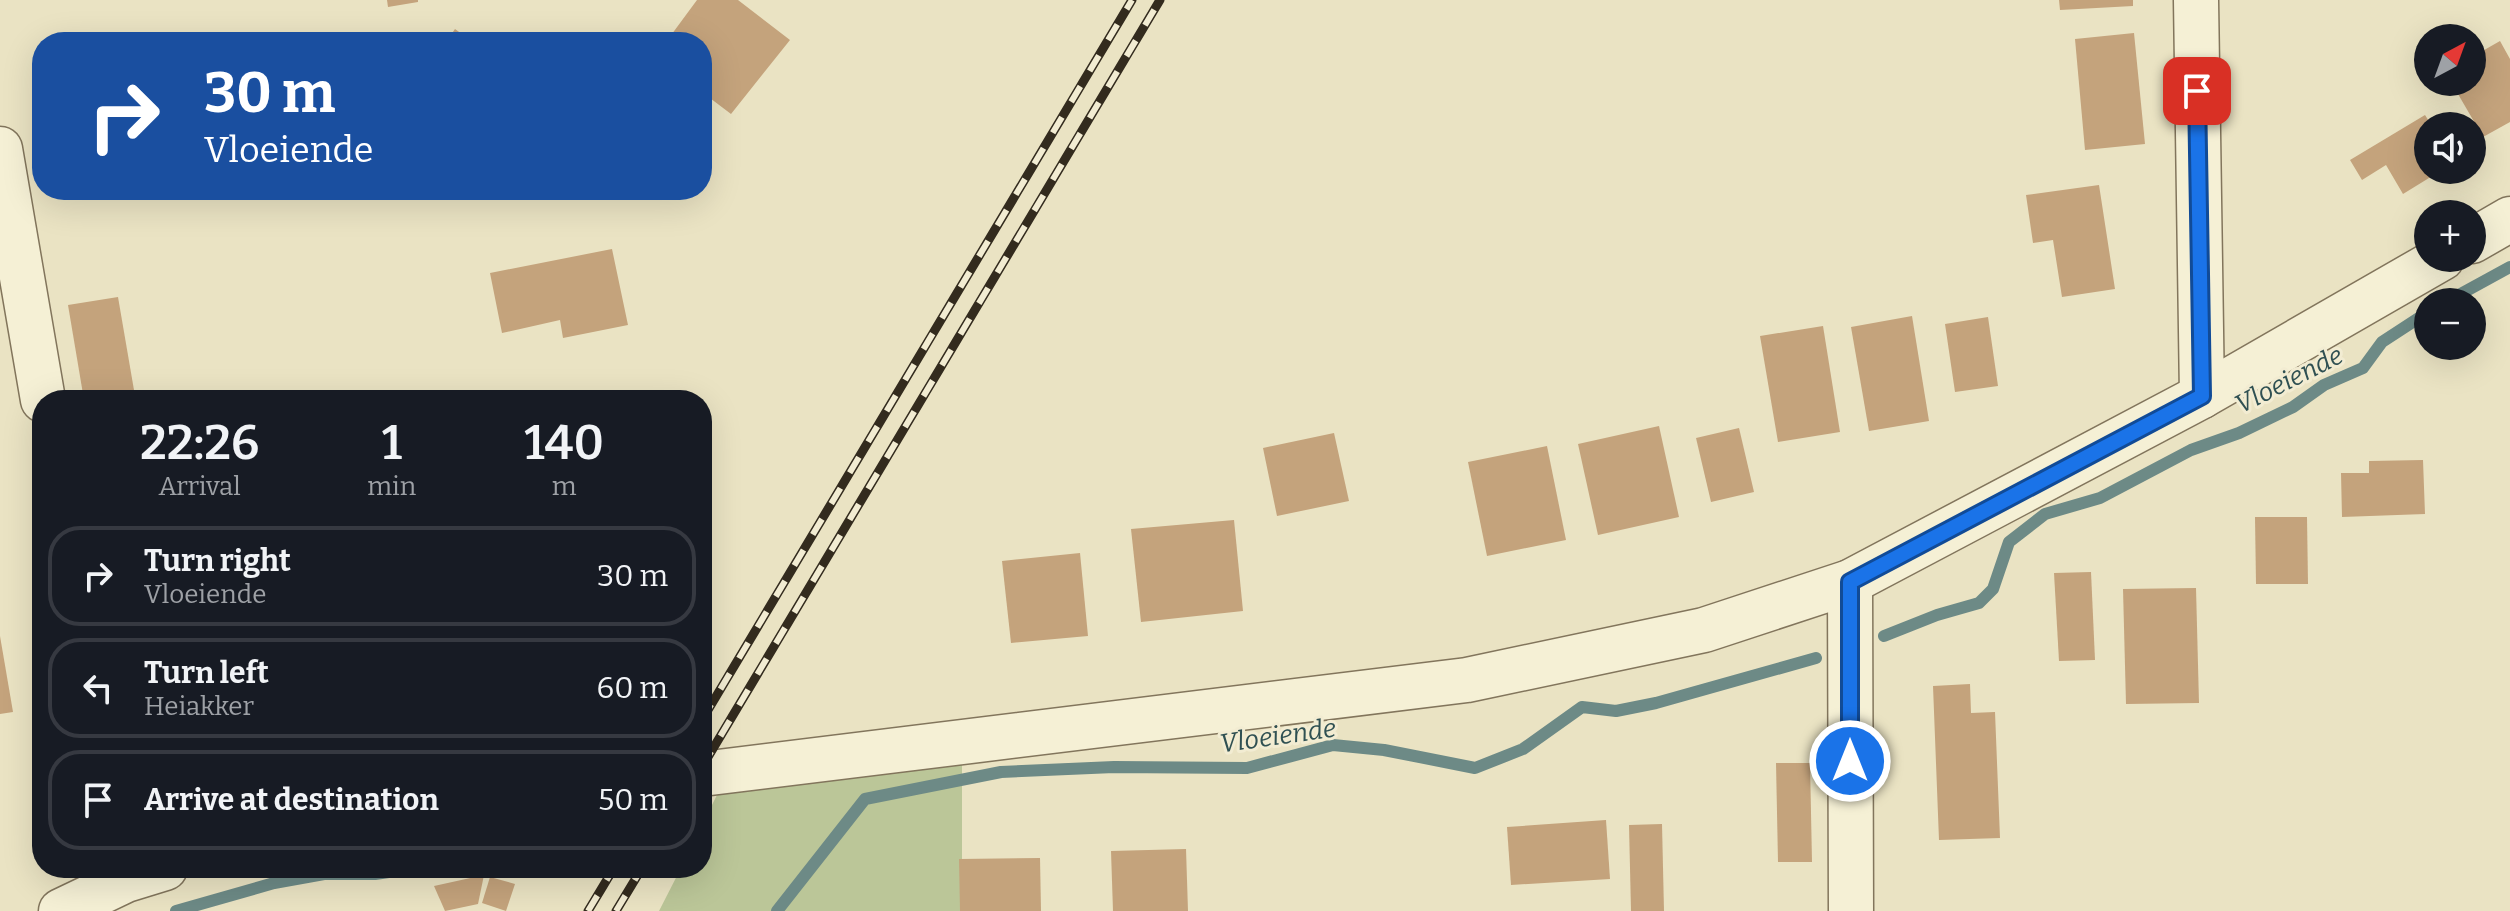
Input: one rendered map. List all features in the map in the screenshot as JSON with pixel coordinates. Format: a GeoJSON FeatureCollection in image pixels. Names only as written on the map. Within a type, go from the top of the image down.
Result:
{"type":"FeatureCollection","features":[{"type":"Feature","properties":{"kind":"street"},"geometry":{"type":"LineString","coordinates":[[2196,0],[2202,396]]}},
{"type":"Feature","properties":{"kind":"street"},"geometry":{"type":"LineString","coordinates":[[0,149],[41,390]]}},
{"type":"Feature","properties":{"kind":"street"},"geometry":{"type":"LineString","coordinates":[[2486,233],[2510,219]]}},
{"type":"Feature","properties":{"kind":"street"},"geometry":{"type":"LineString","coordinates":[[712,773],[1467,680],[1704,630],[1850,582],[2202,396],[2418,272]]}},
{"type":"Feature","properties":{"kind":"street"},"geometry":{"type":"LineString","coordinates":[[1850,582],[1851,911]]}},
{"type":"Feature","properties":{"kind":"street"},"geometry":{"type":"LineString","coordinates":[[61,911],[126,878]]}},
{"type":"Feature","properties":{"kind":"green space"},"geometry":{"type":"Polygon","coordinates":[[[962,761],[962,911],[659,911],[676,878],[712,878],[712,805],[719,791],[962,761]]]}},
{"type":"Feature","properties":{"kind":"building"},"geometry":{"type":"Polygon","coordinates":[[[387,0],[418,0],[418,2],[388,7],[387,0]]]}},
{"type":"Feature","properties":{"kind":"building"},"geometry":{"type":"Polygon","coordinates":[[[697,0],[738,0],[790,40],[731,114],[712,100],[712,32],[673,32],[697,0]]]}},
{"type":"Feature","properties":{"kind":"building"},"geometry":{"type":"Polygon","coordinates":[[[2059,0],[2133,0],[2133,6],[2060,10],[2059,0]]]}},
{"type":"Feature","properties":{"kind":"building"},"geometry":{"type":"Polygon","coordinates":[[[2134,33],[2145,144],[2085,150],[2075,39],[2134,33]]]}},
{"type":"Feature","properties":{"kind":"building"},"geometry":{"type":"Polygon","coordinates":[[[2500,41],[2510,59],[2510,122],[2486,135],[2486,112],[2468,112],[2459,96],[2486,96],[2486,49],[2500,41]]]}},
{"type":"Feature","properties":{"kind":"building"},"geometry":{"type":"Polygon","coordinates":[[[2414,122],[2414,184],[2419,184],[2403,194],[2386,165],[2362,180],[2350,160],[2414,122]]]}},
{"type":"Feature","properties":{"kind":"building"},"geometry":{"type":"Polygon","coordinates":[[[2099,185],[2115,289],[2062,297],[2053,240],[2033,243],[2026,195],[2099,185]]]}},
{"type":"Feature","properties":{"kind":"building"},"geometry":{"type":"Polygon","coordinates":[[[612,249],[628,325],[563,338],[560,320],[502,333],[490,273],[612,249]]]}},
{"type":"Feature","properties":{"kind":"building"},"geometry":{"type":"Polygon","coordinates":[[[118,297],[134,390],[82,390],[68,305],[118,297]]]}},
{"type":"Feature","properties":{"kind":"building"},"geometry":{"type":"Polygon","coordinates":[[[1912,316],[1929,421],[1869,431],[1851,327],[1912,316]]]}},
{"type":"Feature","properties":{"kind":"building"},"geometry":{"type":"Polygon","coordinates":[[[1988,317],[1998,386],[1955,392],[1945,324],[1988,317]]]}},
{"type":"Feature","properties":{"kind":"building"},"geometry":{"type":"Polygon","coordinates":[[[1823,326],[1840,432],[1778,442],[1760,336],[1823,326]]]}},
{"type":"Feature","properties":{"kind":"building"},"geometry":{"type":"Polygon","coordinates":[[[1659,426],[1679,517],[1598,535],[1578,444],[1659,426]]]}},
{"type":"Feature","properties":{"kind":"building"},"geometry":{"type":"Polygon","coordinates":[[[1739,428],[1754,492],[1711,502],[1696,438],[1739,428]]]}},
{"type":"Feature","properties":{"kind":"building"},"geometry":{"type":"Polygon","coordinates":[[[1334,433],[1349,501],[1277,516],[1263,448],[1334,433]]]}},
{"type":"Feature","properties":{"kind":"building"},"geometry":{"type":"Polygon","coordinates":[[[1547,446],[1566,540],[1487,556],[1468,462],[1547,446]]]}},
{"type":"Feature","properties":{"kind":"building"},"geometry":{"type":"Polygon","coordinates":[[[2423,460],[2425,514],[2342,517],[2341,473],[2369,473],[2369,461],[2423,460]]]}},
{"type":"Feature","properties":{"kind":"building"},"geometry":{"type":"Polygon","coordinates":[[[2255,517],[2307,517],[2308,584],[2256,584],[2255,517]]]}},
{"type":"Feature","properties":{"kind":"building"},"geometry":{"type":"Polygon","coordinates":[[[1234,520],[1243,611],[1141,622],[1131,529],[1234,520]]]}},
{"type":"Feature","properties":{"kind":"building"},"geometry":{"type":"Polygon","coordinates":[[[1080,553],[1088,636],[1011,643],[1002,561],[1080,553]]]}},
{"type":"Feature","properties":{"kind":"building"},"geometry":{"type":"Polygon","coordinates":[[[2091,572],[2095,660],[2059,661],[2054,573],[2091,572]]]}},
{"type":"Feature","properties":{"kind":"building"},"geometry":{"type":"Polygon","coordinates":[[[2196,588],[2199,703],[2126,704],[2123,589],[2196,588]]]}},
{"type":"Feature","properties":{"kind":"building"},"geometry":{"type":"Polygon","coordinates":[[[0,636],[13,712],[0,714],[0,636]]]}},
{"type":"Feature","properties":{"kind":"building"},"geometry":{"type":"Polygon","coordinates":[[[1970,684],[1971,713],[1995,712],[2000,838],[1939,840],[1933,686],[1970,684]]]}},
{"type":"Feature","properties":{"kind":"building"},"geometry":{"type":"Polygon","coordinates":[[[1776,763],[1810,763],[1812,862],[1778,862],[1776,763]]]}},
{"type":"Feature","properties":{"kind":"building"},"geometry":{"type":"Polygon","coordinates":[[[1606,820],[1610,879],[1511,885],[1507,827],[1606,820]]]}},
{"type":"Feature","properties":{"kind":"building"},"geometry":{"type":"Polygon","coordinates":[[[1662,824],[1664,911],[1631,911],[1629,825],[1662,824]]]}},
{"type":"Feature","properties":{"kind":"building"},"geometry":{"type":"Polygon","coordinates":[[[1186,849],[1188,911],[1113,911],[1111,851],[1186,849]]]}},
{"type":"Feature","properties":{"kind":"building"},"geometry":{"type":"Polygon","coordinates":[[[1040,858],[1041,911],[960,911],[959,859],[1040,858]]]}},
{"type":"Feature","properties":{"kind":"building"},"geometry":{"type":"Polygon","coordinates":[[[483,878],[478,904],[445,911],[434,886],[483,878]]]}},
{"type":"Feature","properties":{"kind":"building"},"geometry":{"type":"Polygon","coordinates":[[[490,878],[515,884],[506,911],[482,903],[490,878]]]}},
{"type":"Feature","properties":{"kind":"waterway","name":"Vloeiende"},"geometry":{"type":"LineString","coordinates":[[2472,288],[2510,267]]}},
{"type":"Feature","properties":{"kind":"waterway","name":"Vloeiende"},"geometry":{"type":"LineString","coordinates":[[1884,636],[1937,615],[1979,603],[1993,589],[2009,542],[2045,514],[2100,498],[2191,450],[2239,433],[2293,407],[2324,385],[2363,368],[2382,342],[2414,321]]}},
{"type":"Feature","properties":{"kind":"waterway","name":"Vloeiende"},"geometry":{"type":"LineString","coordinates":[[777,911],[865,799],[1001,772],[1114,767],[1247,768],[1333,745],[1384,750],[1475,768],[1523,749],[1582,707],[1616,711],[1656,703],[1816,658]]}},
{"type":"Feature","properties":{"kind":"waterway","name":"Vloeiende"},"geometry":{"type":"LineString","coordinates":[[176,911],[302,878]]}},
{"type":"Feature","properties":{"kind":"railway"},"geometry":{"type":"LineString","coordinates":[[712,703],[1132,0]]}},
{"type":"Feature","properties":{"kind":"railway"},"geometry":{"type":"LineString","coordinates":[[712,750],[1160,0]]}},
{"type":"Feature","properties":{"kind":"railway"},"geometry":{"type":"LineString","coordinates":[[588,911],[608,878]]}},
{"type":"Feature","properties":{"kind":"railway"},"geometry":{"type":"LineString","coordinates":[[616,911],[636,878]]}},
{"type":"Feature","properties":{"kind":"route"},"geometry":{"type":"LineString","coordinates":[[1850,761],[1850,582],[2202,396],[2197,91]]}}]}
